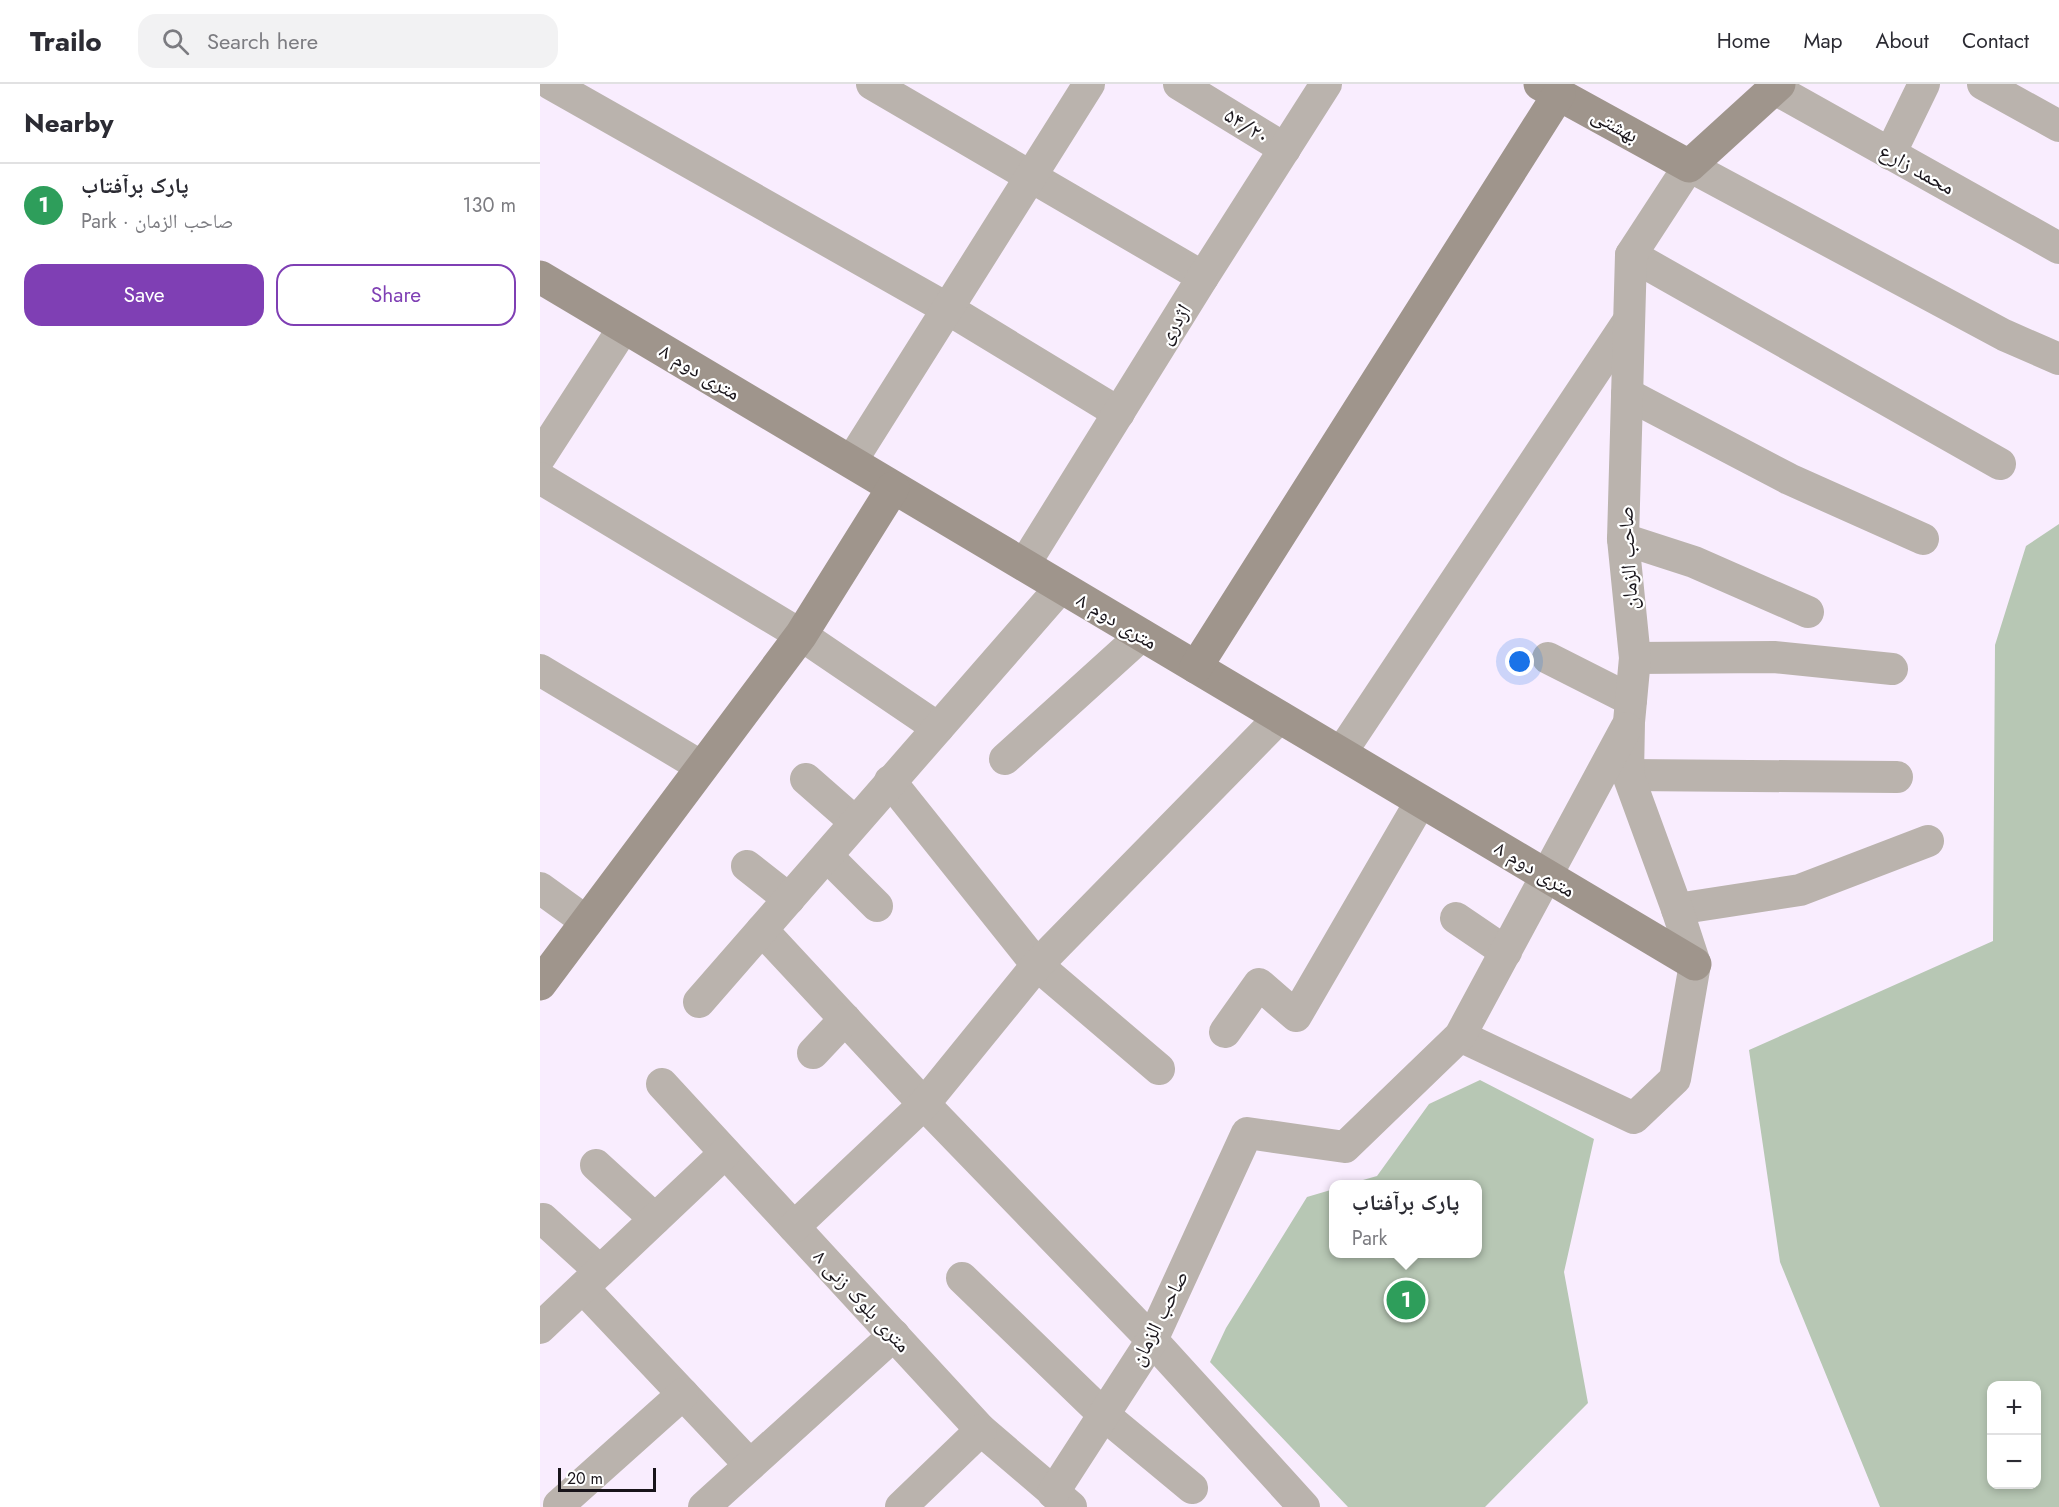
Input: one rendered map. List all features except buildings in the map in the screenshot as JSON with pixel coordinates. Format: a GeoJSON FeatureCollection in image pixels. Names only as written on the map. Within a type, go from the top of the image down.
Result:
{"type":"FeatureCollection","features":[{"type":"Feature","properties":{"kind":"street"},"geometry":{"type":"LineString","coordinates":[[551,84],[948,309],[1119,413]]}},
{"type":"Feature","properties":{"kind":"street"},"geometry":{"type":"LineString","coordinates":[[872,84],[1203,277]]}},
{"type":"Feature","properties":{"kind":"street"},"geometry":{"type":"LineString","coordinates":[[851,462],[1089,84]]}},
{"type":"Feature","properties":{"kind":"street","name":"۵۴/۲۰"},"geometry":{"type":"LineString","coordinates":[[1179,84],[1285,149]]}},
{"type":"Feature","properties":{"kind":"street","name":"اژدری"},"geometry":{"type":"LineString","coordinates":[[1024,565],[1326,84]]}},
{"type":"Feature","properties":{"kind":"street"},"geometry":{"type":"LineString","coordinates":[[1890,154],[1924,84]]}},
{"type":"Feature","properties":{"kind":"street"},"geometry":{"type":"LineString","coordinates":[[1983,84],[2059,126]]}},
{"type":"Feature","properties":{"kind":"street"},"geometry":{"type":"LineString","coordinates":[[1341,753],[1629,320],[1631,255],[1689,166],[1777,87]]}},
{"type":"Feature","properties":{"kind":"street","name":"محمد زارع"},"geometry":{"type":"LineString","coordinates":[[1777,87],[1890,154],[2059,248]]}},
{"type":"Feature","properties":{"kind":"street"},"geometry":{"type":"LineString","coordinates":[[1196,667],[1550,89]]}},
{"type":"Feature","properties":{"kind":"street","name":"بهشتی"},"geometry":{"type":"LineString","coordinates":[[1550,89],[1689,166]]}},
{"type":"Feature","properties":{"kind":"street"},"geometry":{"type":"LineString","coordinates":[[1689,166],[2004,335],[2059,359]]}},
{"type":"Feature","properties":{"kind":"street"},"geometry":{"type":"LineString","coordinates":[[1631,255],[2000,464]]}},
{"type":"Feature","properties":{"kind":"street","name":"۸ متری دوم"},"geometry":{"type":"LineString","coordinates":[[540,277],[1695,964]]}},
{"type":"Feature","properties":{"kind":"street","name":"صاحب الزمان"},"geometry":{"type":"LineString","coordinates":[[1628,776],[1630,711],[1635,658],[1623,539],[1629,320]]}},
{"type":"Feature","properties":{"kind":"street"},"geometry":{"type":"LineString","coordinates":[[540,457],[624,327]]}},
{"type":"Feature","properties":{"kind":"street"},"geometry":{"type":"LineString","coordinates":[[1627,394],[1789,479],[1923,539]]}},
{"type":"Feature","properties":{"kind":"street"},"geometry":{"type":"LineString","coordinates":[[540,478],[801,635],[938,728]]}},
{"type":"Feature","properties":{"kind":"street"},"geometry":{"type":"LineString","coordinates":[[540,984],[801,635],[893,488]]}},
{"type":"Feature","properties":{"kind":"street"},"geometry":{"type":"LineString","coordinates":[[1623,539],[1694,562],[1808,612]]}},
{"type":"Feature","properties":{"kind":"street"},"geometry":{"type":"LineString","coordinates":[[699,1002],[1061,586]]}},
{"type":"Feature","properties":{"kind":"street"},"geometry":{"type":"LineString","coordinates":[[1005,759],[1142,635]]}},
{"type":"Feature","properties":{"kind":"street"},"geometry":{"type":"LineString","coordinates":[[1635,658],[1774,657],[1892,669]]}},
{"type":"Feature","properties":{"kind":"street"},"geometry":{"type":"LineString","coordinates":[[1548,658],[1630,711],[1547,876],[1460,1036],[1634,1118],[1675,1079],[1695,964],[1628,776],[1897,777]]}},
{"type":"Feature","properties":{"kind":"street"},"geometry":{"type":"LineString","coordinates":[[540,670],[702,767]]}},
{"type":"Feature","properties":{"kind":"street"},"geometry":{"type":"LineString","coordinates":[[794,1227],[924,1104],[1037,965],[1280,717]]}},
{"type":"Feature","properties":{"kind":"street"},"geometry":{"type":"LineString","coordinates":[[806,779],[855,822]]}},
{"type":"Feature","properties":{"kind":"street"},"geometry":{"type":"LineString","coordinates":[[890,782],[1037,965],[1159,1069]]}},
{"type":"Feature","properties":{"kind":"street"},"geometry":{"type":"LineString","coordinates":[[1225,1032],[1259,984],[1296,1016],[1421,801]]}},
{"type":"Feature","properties":{"kind":"street"},"geometry":{"type":"LineString","coordinates":[[1677,909],[1800,890],[1928,841]]}},
{"type":"Feature","properties":{"kind":"street"},"geometry":{"type":"LineString","coordinates":[[827,856],[877,906]]}},
{"type":"Feature","properties":{"kind":"street"},"geometry":{"type":"LineString","coordinates":[[747,866],[789,899]]}},
{"type":"Feature","properties":{"kind":"street"},"geometry":{"type":"LineString","coordinates":[[540,888],[586,922]]}},
{"type":"Feature","properties":{"kind":"street"},"geometry":{"type":"LineString","coordinates":[[1456,918],[1506,952]]}},
{"type":"Feature","properties":{"kind":"street"},"geometry":{"type":"LineString","coordinates":[[762,930],[924,1104],[1152,1340],[1304,1507]]}},
{"type":"Feature","properties":{"kind":"street"},"geometry":{"type":"LineString","coordinates":[[813,1053],[845,1018]]}},
{"type":"Feature","properties":{"kind":"street","name":"صاحب الزمان"},"geometry":{"type":"LineString","coordinates":[[1062,1500],[1104,1415],[1152,1340],[1247,1133],[1345,1147],[1460,1036]]}},
{"type":"Feature","properties":{"kind":"street","name":"۸ متری بلوک زنی"},"geometry":{"type":"LineString","coordinates":[[662,1084],[981,1430],[1062,1500]]}},
{"type":"Feature","properties":{"kind":"street"},"geometry":{"type":"LineString","coordinates":[[540,1328],[725,1153]]}},
{"type":"Feature","properties":{"kind":"street"},"geometry":{"type":"LineString","coordinates":[[596,1165],[655,1219]]}},
{"type":"Feature","properties":{"kind":"street"},"geometry":{"type":"LineString","coordinates":[[543,1219],[683,1394],[750,1465]]}},
{"type":"Feature","properties":{"kind":"street"},"geometry":{"type":"LineString","coordinates":[[962,1278],[1104,1415],[1192,1488]]}},
{"type":"Feature","properties":{"kind":"street"},"geometry":{"type":"LineString","coordinates":[[704,1507],[894,1335]]}},
{"type":"Feature","properties":{"kind":"street"},"geometry":{"type":"LineString","coordinates":[[559,1505],[683,1394]]}},
{"type":"Feature","properties":{"kind":"street"},"geometry":{"type":"LineString","coordinates":[[901,1507],[981,1430]]}},
{"type":"Feature","properties":{"kind":"green space"},"geometry":{"type":"Polygon","coordinates":[[[2059,524],[2059,1507],[1880,1507],[1780,1262],[1749,1050],[1993,941],[1995,645],[2026,546],[2059,524]]]}},
{"type":"Feature","properties":{"kind":"green space"},"geometry":{"type":"Polygon","coordinates":[[[1480,1080],[1594,1139],[1564,1272],[1588,1403],[1485,1507],[1348,1507],[1210,1362],[1226,1328],[1307,1197],[1329,1190],[1329,1258],[1482,1258],[1482,1180],[1363,1180],[1377,1176],[1429,1104],[1480,1080]]]}},
{"type":"Feature","properties":{"kind":"place","name":"پارک برآفتاب"},"geometry":{"type":"Point","coordinates":[1406,1300]}}]}
